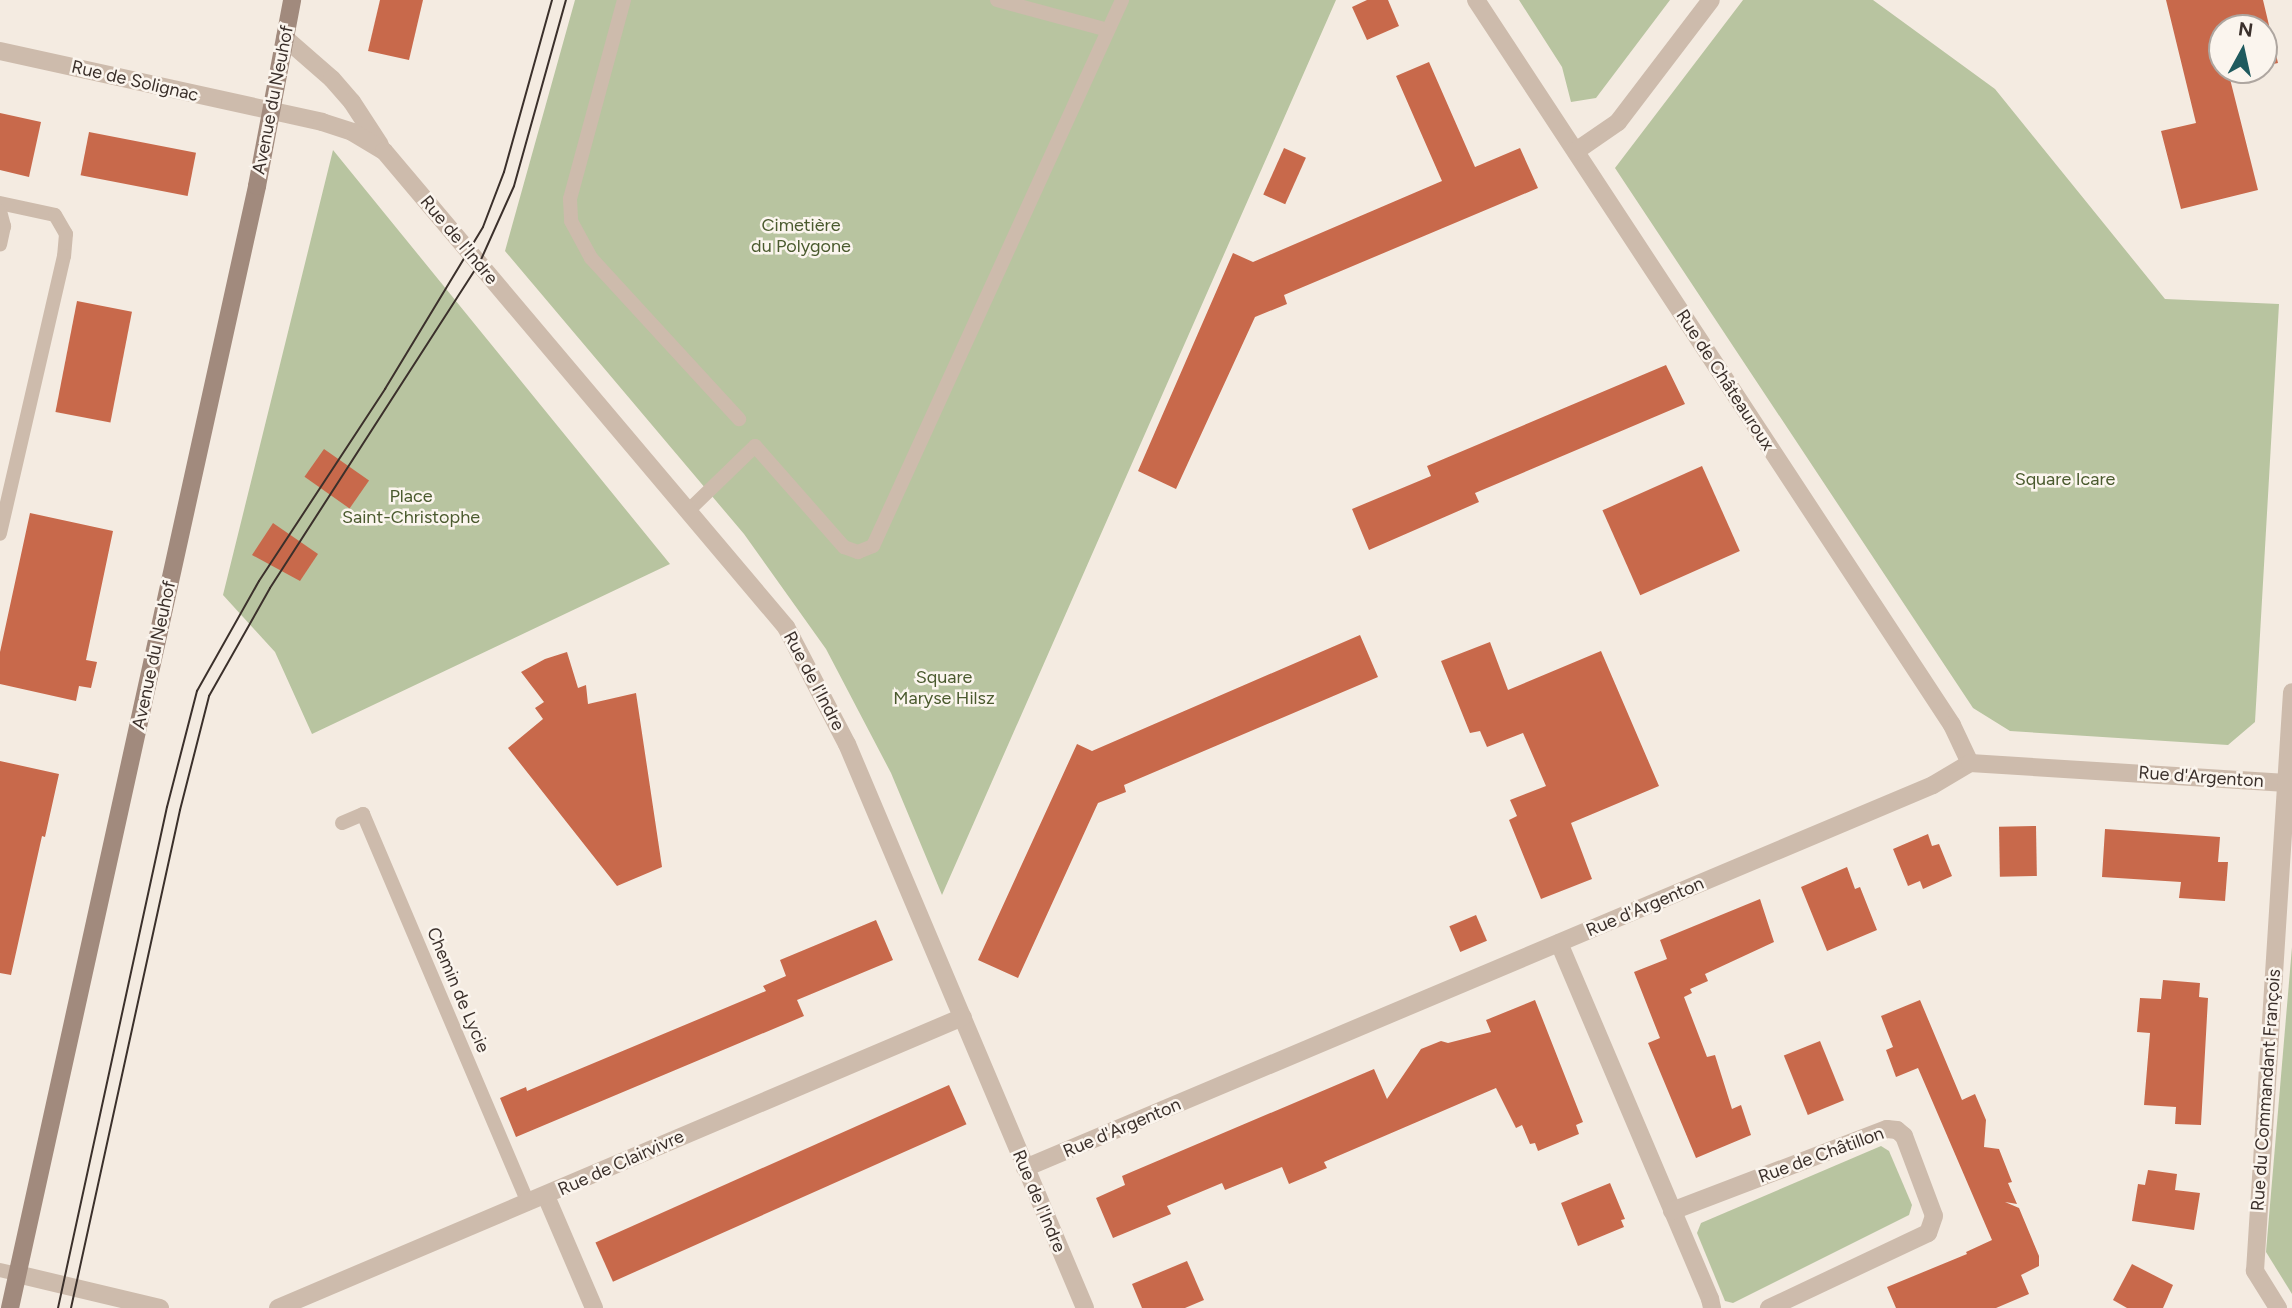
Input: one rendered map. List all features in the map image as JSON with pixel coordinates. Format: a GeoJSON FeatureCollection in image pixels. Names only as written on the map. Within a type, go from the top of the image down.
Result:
{"type":"FeatureCollection","features":[{"type":"Feature","properties":{"kind":"street","name":"Avenue du Neuhof"},"geometry":{"type":"LineString","coordinates":[[10,1308],[9,1272],[271,111],[292,0]]}},
{"type":"Feature","properties":{"kind":"street","name":"Rue de Châteauroux"},"geometry":{"type":"LineString","coordinates":[[1476,0],[1952,725],[1970,763]]}},
{"type":"Feature","properties":{"kind":"street"},"geometry":{"type":"LineString","coordinates":[[1576,151],[1618,122],[1711,0]]}},
{"type":"Feature","properties":{"kind":"street","name":"Rue de l'Indre"},"geometry":{"type":"LineString","coordinates":[[285,38],[338,86],[384,151],[786,627],[847,744],[1084,1308]]}},
{"type":"Feature","properties":{"kind":"street","name":"Rue de Solignac"},"geometry":{"type":"LineString","coordinates":[[0,51],[271,111]]}},
{"type":"Feature","properties":{"kind":"street","name":"Rue de l'Indre"},"geometry":{"type":"LineString","coordinates":[[271,111],[352,132],[384,151]]}},
{"type":"Feature","properties":{"kind":"street","name":"Rue du Commandant François"},"geometry":{"type":"LineString","coordinates":[[2278,1308],[2255,1271],[2292,692]]}},
{"type":"Feature","properties":{"kind":"street","name":"Rue d'Argenton"},"geometry":{"type":"LineString","coordinates":[[1025,1168],[1933,785],[1970,763],[2286,783]]}},
{"type":"Feature","properties":{"kind":"street"},"geometry":{"type":"LineString","coordinates":[[1559,943],[1712,1308]]}},
{"type":"Feature","properties":{"kind":"street","name":"Rue de Clairvivre"},"geometry":{"type":"LineString","coordinates":[[278,1308],[306,1302],[528,1203],[963,1017]]}},
{"type":"Feature","properties":{"kind":"street","name":"Rue de Châtillon"},"geometry":{"type":"LineString","coordinates":[[1672,1211],[1887,1129],[1897,1130],[1904,1136],[1934,1216],[1928,1233],[1769,1308]]}},
{"type":"Feature","properties":{"kind":"street"},"geometry":{"type":"LineString","coordinates":[[547,1196],[594,1308]]}},
{"type":"Feature","properties":{"kind":"street"},"geometry":{"type":"LineString","coordinates":[[9,1272],[160,1308]]}},
{"type":"Feature","properties":{"kind":"lane"},"geometry":{"type":"LineString","coordinates":[[624,0],[570,199],[571,222],[591,258],[740,419]]}},
{"type":"Feature","properties":{"kind":"lane"},"geometry":{"type":"LineString","coordinates":[[997,0],[1108,30]]}},
{"type":"Feature","properties":{"kind":"lane"},"geometry":{"type":"LineString","coordinates":[[689,510],[755,446],[844,547],[858,552],[873,546],[1122,0]]}},
{"type":"Feature","properties":{"kind":"lane"},"geometry":{"type":"LineString","coordinates":[[0,203],[55,215],[66,234],[65,256],[0,534]]}},
{"type":"Feature","properties":{"kind":"lane"},"geometry":{"type":"LineString","coordinates":[[0,211],[5,226],[0,245]]}},
{"type":"Feature","properties":{"kind":"lane","name":"Chemin de Lycie"},"geometry":{"type":"LineString","coordinates":[[342,823],[363,814],[528,1203]]}},
{"type":"Feature","properties":{"kind":"green space","name":"Cimetière du Polygone"},"geometry":{"type":"Polygon","coordinates":[[[575,0],[1336,0],[942,895],[891,773],[826,649],[744,534],[505,251],[575,0]]]}},
{"type":"Feature","properties":{"kind":"green space"},"geometry":{"type":"Polygon","coordinates":[[[1519,0],[1670,0],[1596,98],[1571,102],[1562,67],[1519,0]]]}},
{"type":"Feature","properties":{"kind":"green space","name":"Square Icare"},"geometry":{"type":"Polygon","coordinates":[[[1743,0],[1873,0],[1995,89],[2165,299],[2279,304],[2255,722],[2228,745],[2010,731],[1973,708],[1615,168],[1743,0]]]}},
{"type":"Feature","properties":{"kind":"green space","name":"Place Saint-Christophe"},"geometry":{"type":"Polygon","coordinates":[[[333,150],[670,564],[312,734],[275,652],[223,595],[333,150]]]}},
{"type":"Feature","properties":{"kind":"green space"},"geometry":{"type":"Polygon","coordinates":[[[2292,947],[2292,1294],[2266,1252],[2292,947]]]}},
{"type":"Feature","properties":{"kind":"green space"},"geometry":{"type":"Polygon","coordinates":[[[1881,1146],[1889,1151],[1912,1205],[1909,1215],[1733,1303],[1725,1301],[1697,1233],[1701,1223],[1881,1146]]]}},
{"type":"Feature","properties":{"kind":"building"},"geometry":{"type":"Polygon","coordinates":[[[380,0],[423,0],[409,60],[368,51],[380,0]]]}},
{"type":"Feature","properties":{"kind":"building"},"geometry":{"type":"Polygon","coordinates":[[[1367,0],[1388,0],[1399,26],[1367,40],[1352,7],[1367,0]]]}},
{"type":"Feature","properties":{"kind":"building"},"geometry":{"type":"Polygon","coordinates":[[[2166,0],[2263,0],[2266,14],[2208,14],[2208,84],[2231,84],[2258,190],[2181,209],[2161,131],[2196,123],[2166,0]]]}},
{"type":"Feature","properties":{"kind":"building"},"geometry":{"type":"Polygon","coordinates":[[[1429,62],[1475,167],[1520,148],[1538,188],[1284,295],[1287,304],[1255,317],[1176,489],[1138,471],[1233,253],[1253,262],[1442,181],[1396,76],[1429,62]]]}},
{"type":"Feature","properties":{"kind":"building"},"geometry":{"type":"Polygon","coordinates":[[[0,113],[41,122],[29,177],[0,170],[0,113]]]}},
{"type":"Feature","properties":{"kind":"building"},"geometry":{"type":"Polygon","coordinates":[[[89,132],[196,153],[188,196],[81,175],[89,132]]]}},
{"type":"Feature","properties":{"kind":"building"},"geometry":{"type":"Polygon","coordinates":[[[1284,148],[1306,158],[1285,204],[1263,195],[1284,148]]]}},
{"type":"Feature","properties":{"kind":"building"},"geometry":{"type":"Polygon","coordinates":[[[77,301],[132,312],[110,423],[55,412],[77,301]]]}},
{"type":"Feature","properties":{"kind":"building"},"geometry":{"type":"Polygon","coordinates":[[[1666,365],[1685,404],[1475,493],[1479,502],[1369,550],[1352,509],[1431,476],[1427,466],[1666,365]]]}},
{"type":"Feature","properties":{"kind":"building"},"geometry":{"type":"Polygon","coordinates":[[[324,449],[369,481],[350,508],[304,477],[324,449]]]}},
{"type":"Feature","properties":{"kind":"building"},"geometry":{"type":"Polygon","coordinates":[[[1702,466],[1740,551],[1640,595],[1602,510],[1702,466]]]}},
{"type":"Feature","properties":{"kind":"building"},"geometry":{"type":"Polygon","coordinates":[[[30,513],[113,531],[86,660],[97,662],[91,688],[79,686],[76,701],[0,684],[0,652],[30,513]]]}},
{"type":"Feature","properties":{"kind":"building"},"geometry":{"type":"Polygon","coordinates":[[[273,523],[318,554],[300,581],[252,555],[273,523]]]}},
{"type":"Feature","properties":{"kind":"building"},"geometry":{"type":"Polygon","coordinates":[[[1360,635],[1378,677],[1124,785],[1126,792],[1098,803],[1018,978],[978,960],[1077,744],[1092,751],[1360,635]]]}},
{"type":"Feature","properties":{"kind":"building"},"geometry":{"type":"Polygon","coordinates":[[[1490,642],[1508,690],[1601,651],[1659,786],[1571,823],[1592,879],[1541,899],[1509,820],[1517,816],[1510,800],[1546,786],[1523,733],[1487,747],[1480,731],[1470,733],[1441,661],[1490,642]]]}},
{"type":"Feature","properties":{"kind":"building"},"geometry":{"type":"Polygon","coordinates":[[[567,652],[578,688],[586,685],[588,704],[636,693],[662,867],[617,886],[508,748],[543,719],[535,708],[544,702],[521,672],[545,659],[567,652]]]}},
{"type":"Feature","properties":{"kind":"building"},"geometry":{"type":"Polygon","coordinates":[[[0,761],[59,774],[45,837],[42,836],[11,975],[0,973],[0,761]]]}},
{"type":"Feature","properties":{"kind":"building"},"geometry":{"type":"Polygon","coordinates":[[[2036,826],[2037,876],[2000,877],[1999,827],[2036,826]]]}},
{"type":"Feature","properties":{"kind":"building"},"geometry":{"type":"Polygon","coordinates":[[[2105,829],[2220,837],[2218,862],[2228,862],[2225,901],[2179,898],[2181,882],[2102,877],[2105,829]]]}},
{"type":"Feature","properties":{"kind":"building"},"geometry":{"type":"Polygon","coordinates":[[[1928,834],[1932,846],[1939,844],[1952,876],[1923,889],[1920,881],[1908,886],[1893,849],[1928,834]]]}},
{"type":"Feature","properties":{"kind":"building"},"geometry":{"type":"Polygon","coordinates":[[[1847,867],[1855,889],[1860,887],[1877,930],[1827,951],[1801,887],[1847,867]]]}},
{"type":"Feature","properties":{"kind":"building"},"geometry":{"type":"Polygon","coordinates":[[[1760,899],[1774,942],[1705,974],[1708,981],[1690,989],[1692,993],[1684,997],[1707,1057],[1715,1055],[1732,1109],[1741,1105],[1751,1135],[1696,1158],[1648,1043],[1660,1038],[1634,972],[1667,959],[1660,940],[1760,899]]]}},
{"type":"Feature","properties":{"kind":"building"},"geometry":{"type":"Polygon","coordinates":[[[1476,915],[1487,941],[1460,952],[1449,926],[1476,915]]]}},
{"type":"Feature","properties":{"kind":"building"},"geometry":{"type":"Polygon","coordinates":[[[876,920],[893,960],[797,1000],[804,1016],[516,1137],[500,1098],[526,1087],[527,1091],[766,991],[763,986],[786,976],[780,960],[876,920]]]}},
{"type":"Feature","properties":{"kind":"building"},"geometry":{"type":"Polygon","coordinates":[[[2163,980],[2200,983],[2199,997],[2208,998],[2201,1125],[2175,1124],[2176,1107],[2144,1105],[2150,1033],[2137,1032],[2140,998],[2161,999],[2163,980]]]}},
{"type":"Feature","properties":{"kind":"building"},"geometry":{"type":"Polygon","coordinates":[[[1535,1000],[1583,1122],[1576,1125],[1579,1134],[1538,1151],[1535,1143],[1530,1144],[1522,1125],[1516,1128],[1496,1088],[1324,1162],[1327,1168],[1289,1184],[1282,1167],[1225,1190],[1222,1183],[1167,1206],[1171,1214],[1113,1238],[1096,1198],[1125,1185],[1122,1176],[1374,1069],[1387,1099],[1421,1049],[1441,1041],[1448,1043],[1491,1032],[1486,1020],[1535,1000]]]}},
{"type":"Feature","properties":{"kind":"building"},"geometry":{"type":"Polygon","coordinates":[[[1920,1000],[1962,1100],[1975,1094],[1986,1120],[1984,1147],[1999,1149],[2017,1204],[2005,1202],[2019,1208],[2039,1256],[2039,1266],[2021,1275],[2029,1294],[1996,1308],[1896,1308],[1887,1287],[1967,1254],[1966,1252],[1992,1240],[1918,1068],[1896,1077],[1886,1050],[1893,1047],[1881,1016],[1920,1000]]]}},
{"type":"Feature","properties":{"kind":"building"},"geometry":{"type":"Polygon","coordinates":[[[1820,1041],[1844,1100],[1808,1115],[1784,1056],[1820,1041]]]}},
{"type":"Feature","properties":{"kind":"building"},"geometry":{"type":"Polygon","coordinates":[[[949,1085],[966,1124],[613,1282],[595,1242],[949,1085]]]}},
{"type":"Feature","properties":{"kind":"building"},"geometry":{"type":"Polygon","coordinates":[[[2148,1170],[2177,1174],[2175,1190],[2200,1193],[2194,1230],[2132,1221],[2138,1184],[2145,1185],[2148,1170]]]}},
{"type":"Feature","properties":{"kind":"building"},"geometry":{"type":"Polygon","coordinates":[[[1610,1183],[1625,1219],[1621,1220],[1624,1227],[1578,1246],[1561,1203],[1610,1183]]]}},
{"type":"Feature","properties":{"kind":"building"},"geometry":{"type":"Polygon","coordinates":[[[1187,1261],[1204,1300],[1185,1308],[1142,1308],[1132,1284],[1187,1261]]]}},
{"type":"Feature","properties":{"kind":"building"},"geometry":{"type":"Polygon","coordinates":[[[2132,1264],[2173,1285],[2163,1308],[2127,1308],[2113,1300],[2132,1264]]]}},
{"type":"Feature","properties":{"kind":"tram line"},"geometry":{"type":"LineString","coordinates":[[58,1308],[167,807],[197,691],[259,581],[385,389],[483,227],[504,172],[552,0]]}},
{"type":"Feature","properties":{"kind":"tram line"},"geometry":{"type":"LineString","coordinates":[[71,1308],[180,810],[209,696],[270,588],[479,264],[514,186],[566,0]]}},
{"type":"Feature","properties":{"kind":"park label","name":"Square Maryse Hilsz"},"geometry":{"type":"Point","coordinates":[944,688]}}]}
